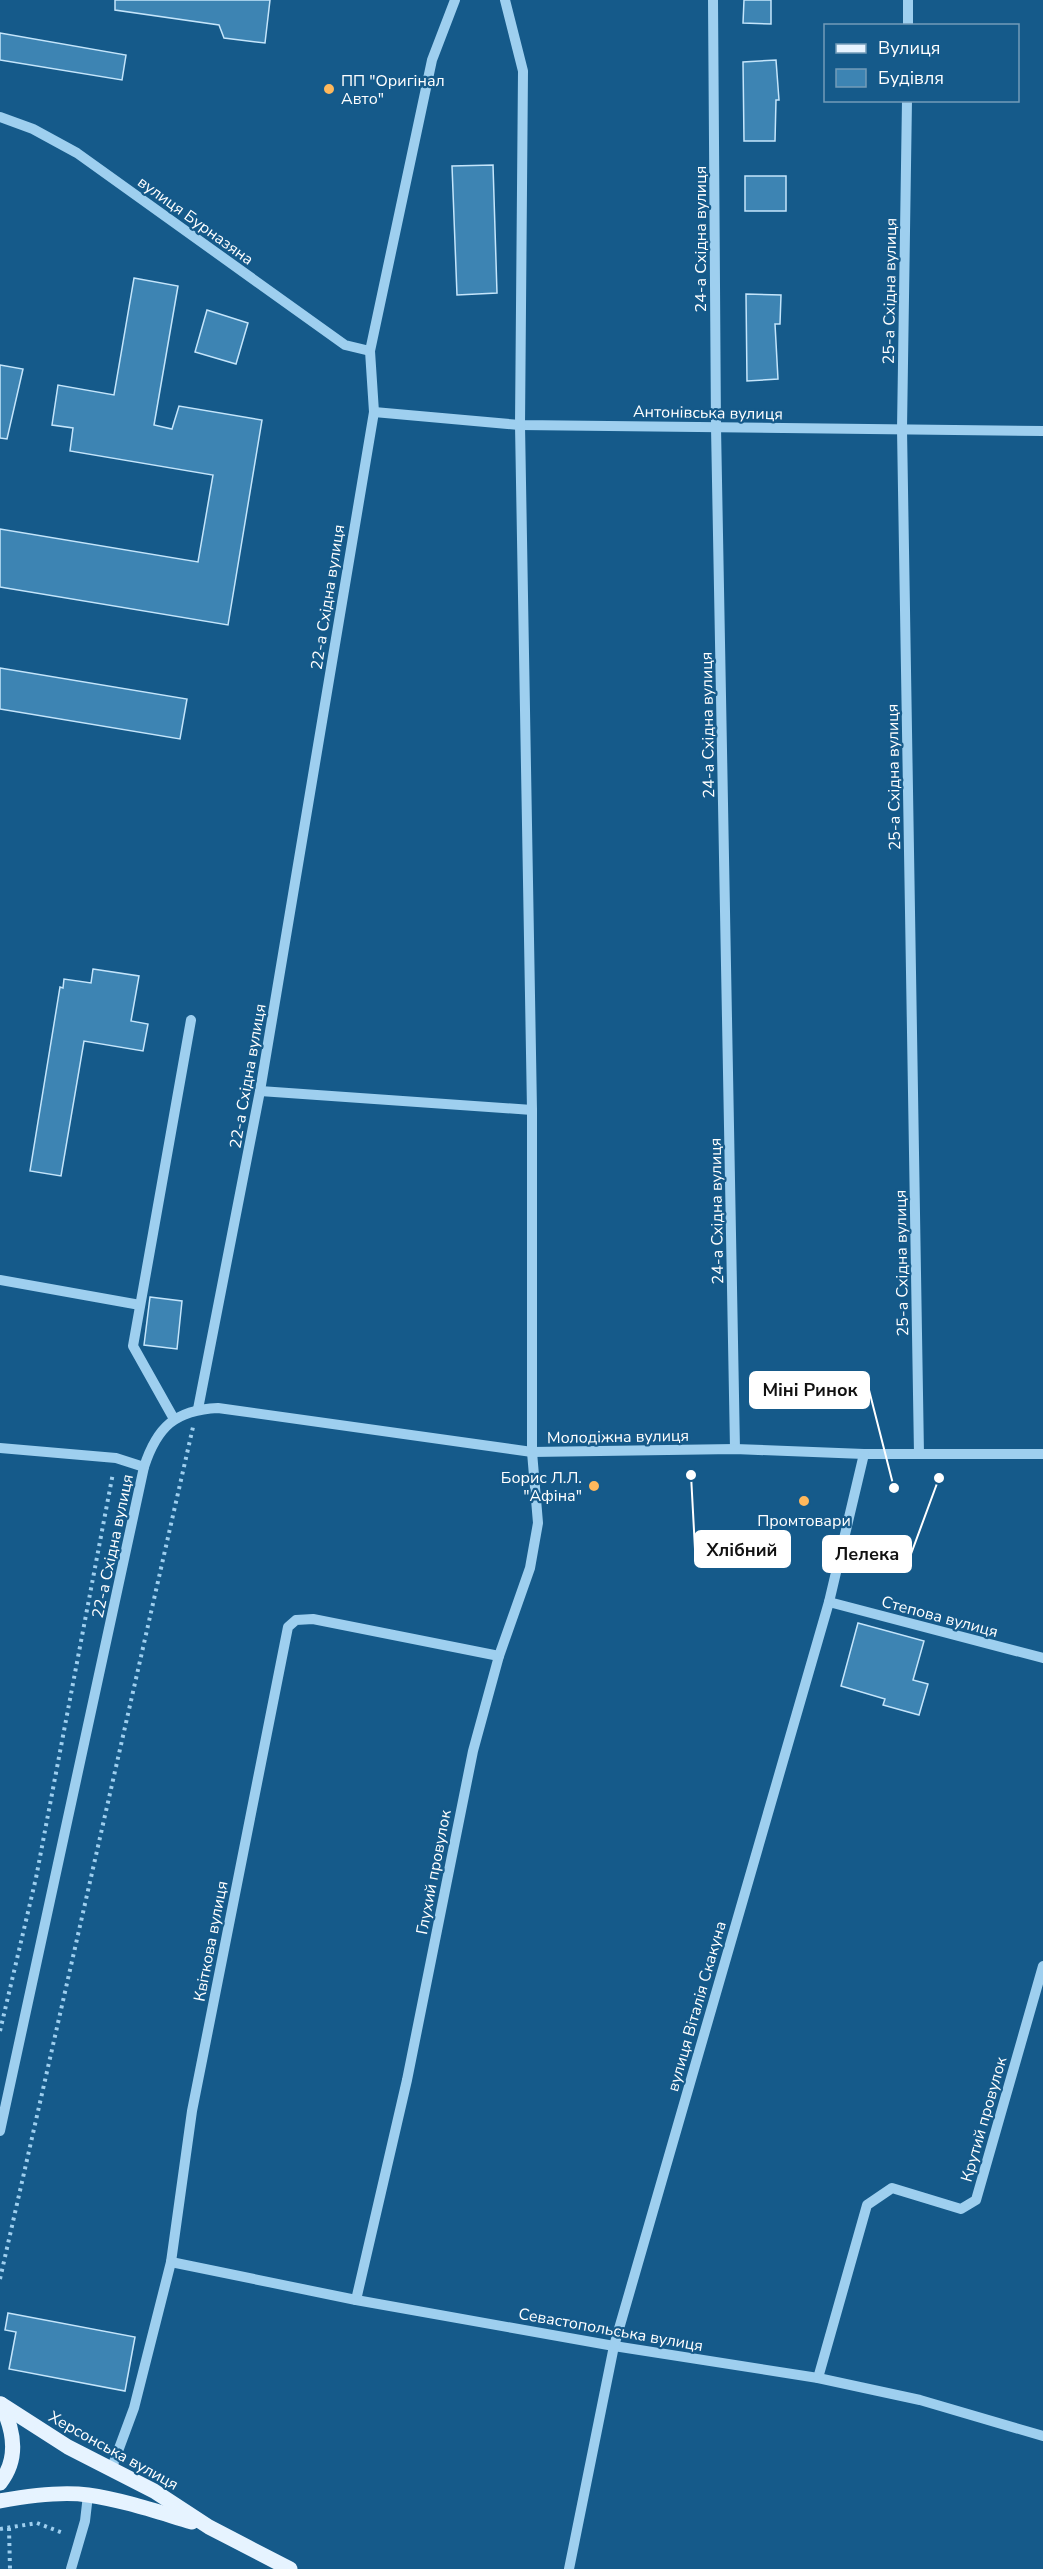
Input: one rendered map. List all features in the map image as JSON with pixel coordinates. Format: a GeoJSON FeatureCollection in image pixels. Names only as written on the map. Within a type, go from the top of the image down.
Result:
{"type":"FeatureCollection","features":[{"type":"Feature","properties":{"kind":"main road","name":"Херсонська вулиця"},"geometry":{"type":"LineString","coordinates":[[1,2404],[68,2447],[154,2491],[209,2527],[290,2569]]}},
{"type":"Feature","properties":{"kind":"main road"},"geometry":{"type":"LineString","coordinates":[[0,2483],[11,2462],[13,2442],[10,2422],[1,2404]]}},
{"type":"Feature","properties":{"kind":"main road","name":"Херсонська вулиця"},"geometry":{"type":"LineString","coordinates":[[0,2501],[37,2496],[88,2495],[148,2509],[209,2527]]}},
{"type":"Feature","properties":{"kind":"street","name":"22-а Східна вулиця"},"geometry":{"type":"LineString","coordinates":[[0,2131],[144,1467],[156,1439],[174,1419],[181,1414],[198,1409],[260,1092],[374,412],[370,351],[432,60],[455,0]]}},
{"type":"Feature","properties":{"kind":"street","name":"Глухий провулок"},"geometry":{"type":"LineString","coordinates":[[356,2300],[407,2080],[473,1751],[499,1656],[530,1568],[538,1523],[532,1452],[532,1110],[520,424],[523,71],[505,0]]}},
{"type":"Feature","properties":{"kind":"street","name":"24-а Східна вулиця"},"geometry":{"type":"LineString","coordinates":[[713,0],[716,427],[735,1449]]}},
{"type":"Feature","properties":{"kind":"street"},"geometry":{"type":"LineString","coordinates":[[908,0],[908,24]]}},
{"type":"Feature","properties":{"kind":"street","name":"25-а Східна вулиця"},"geometry":{"type":"LineString","coordinates":[[907,102],[902,429],[920,1454]]}},
{"type":"Feature","properties":{"kind":"street","name":"вулиця Бурназяна"},"geometry":{"type":"LineString","coordinates":[[0,117],[33,129],[77,153],[345,345],[370,351]]}},
{"type":"Feature","properties":{"kind":"street","name":"Антонівська вулиця"},"geometry":{"type":"LineString","coordinates":[[374,412],[520,424],[1043,431]]}},
{"type":"Feature","properties":{"kind":"street"},"geometry":{"type":"LineString","coordinates":[[174,1419],[133,1346],[191,1020]]}},
{"type":"Feature","properties":{"kind":"street"},"geometry":{"type":"LineString","coordinates":[[260,1092],[532,1110]]}},
{"type":"Feature","properties":{"kind":"street"},"geometry":{"type":"LineString","coordinates":[[0,1280],[140,1305]]}},
{"type":"Feature","properties":{"kind":"street","name":"Молодіжна вулиця"},"geometry":{"type":"LineString","coordinates":[[198,1409],[218,1408],[532,1452],[735,1449],[864,1454],[1043,1454]]}},
{"type":"Feature","properties":{"kind":"street"},"geometry":{"type":"LineString","coordinates":[[0,1448],[116,1458],[144,1467]]}},
{"type":"Feature","properties":{"kind":"street","name":"вулиця Віталія Скакуна"},"geometry":{"type":"LineString","coordinates":[[569,2569],[614,2346],[829,1602],[864,1454]]}},
{"type":"Feature","properties":{"kind":"street","name":"Степова вулиця"},"geometry":{"type":"LineString","coordinates":[[829,1602],[1043,1658]]}},
{"type":"Feature","properties":{"kind":"street","name":"Квіткова вулиця"},"geometry":{"type":"LineString","coordinates":[[111,2470],[134,2408],[171,2262],[192,2111],[288,1627],[296,1620],[313,1619],[499,1656]]}},
{"type":"Feature","properties":{"kind":"street","name":"Крутий провулок"},"geometry":{"type":"LineString","coordinates":[[818,2378],[867,2205],[892,2188],[961,2209],[976,2200],[1043,1965]]}},
{"type":"Feature","properties":{"kind":"street","name":"Севастопольська вулиця"},"geometry":{"type":"LineString","coordinates":[[171,2262],[356,2300],[614,2346],[818,2378],[920,2400],[1043,2436]]}},
{"type":"Feature","properties":{"kind":"street"},"geometry":{"type":"LineString","coordinates":[[71,2569],[86,2521],[88,2495]]}},
{"type":"Feature","properties":{"kind":"path"},"geometry":{"type":"LineString","coordinates":[[0,2279],[198,1409]]}},
{"type":"Feature","properties":{"kind":"path"},"geometry":{"type":"LineString","coordinates":[[0,2031],[36,1878],[116,1458]]}},
{"type":"Feature","properties":{"kind":"path"},"geometry":{"type":"LineString","coordinates":[[0,2529],[37,2523],[63,2533]]}},
{"type":"Feature","properties":{"kind":"path"},"geometry":{"type":"LineString","coordinates":[[9,2528],[10,2569]]}},
{"type":"Feature","properties":{"kind":"building"},"geometry":{"type":"Polygon","coordinates":[[[115,0],[270,0],[265,43],[224,38],[219,25],[115,10],[115,0]]]}},
{"type":"Feature","properties":{"kind":"building"},"geometry":{"type":"Polygon","coordinates":[[[744,0],[771,0],[771,24],[743,23],[744,0]]]}},
{"type":"Feature","properties":{"kind":"building"},"geometry":{"type":"Polygon","coordinates":[[[0,33],[126,55],[122,80],[0,60],[0,33]]]}},
{"type":"Feature","properties":{"kind":"building"},"geometry":{"type":"Polygon","coordinates":[[[776,60],[779,100],[776,100],[775,141],[744,141],[743,62],[776,60]]]}},
{"type":"Feature","properties":{"kind":"building"},"geometry":{"type":"Polygon","coordinates":[[[493,165],[497,293],[457,295],[452,166],[493,165]]]}},
{"type":"Feature","properties":{"kind":"building"},"geometry":{"type":"Polygon","coordinates":[[[745,176],[786,176],[786,211],[745,211],[745,176]]]}},
{"type":"Feature","properties":{"kind":"building"},"geometry":{"type":"Polygon","coordinates":[[[134,278],[178,286],[154,425],[172,429],[179,406],[262,420],[228,625],[0,587],[0,529],[198,562],[213,475],[70,451],[73,428],[52,425],[58,385],[114,395],[134,278]]]}},
{"type":"Feature","properties":{"kind":"building"},"geometry":{"type":"Polygon","coordinates":[[[746,294],[781,295],[780,324],[775,324],[778,379],[747,381],[746,294]]]}},
{"type":"Feature","properties":{"kind":"building"},"geometry":{"type":"Polygon","coordinates":[[[207,310],[248,323],[236,364],[195,352],[207,310]]]}},
{"type":"Feature","properties":{"kind":"building"},"geometry":{"type":"Polygon","coordinates":[[[0,365],[23,369],[7,439],[0,438],[0,365]]]}},
{"type":"Feature","properties":{"kind":"building"},"geometry":{"type":"Polygon","coordinates":[[[0,668],[187,699],[180,739],[0,709],[0,668]]]}},
{"type":"Feature","properties":{"kind":"building"},"geometry":{"type":"Polygon","coordinates":[[[93,969],[139,976],[131,1021],[148,1024],[143,1051],[84,1041],[61,1176],[30,1171],[60,987],[63,988],[64,979],[91,983],[93,969]]]}},
{"type":"Feature","properties":{"kind":"building"},"geometry":{"type":"Polygon","coordinates":[[[150,1297],[182,1301],[177,1349],[144,1345],[150,1297]]]}},
{"type":"Feature","properties":{"kind":"building"},"geometry":{"type":"Polygon","coordinates":[[[858,1623],[924,1641],[913,1680],[928,1684],[919,1715],[883,1705],[885,1699],[841,1686],[858,1623]]]}},
{"type":"Feature","properties":{"kind":"building"},"geometry":{"type":"Polygon","coordinates":[[[8,2313],[135,2337],[125,2391],[9,2369],[16,2332],[5,2330],[8,2313]]]}},
{"type":"Feature","properties":{"kind":"place","name":"ПП \"Оригінал Авто\""},"geometry":{"type":"Point","coordinates":[329,89]}},
{"type":"Feature","properties":{"kind":"place","name":"Хлібний"},"geometry":{"type":"Point","coordinates":[691,1475]}},
{"type":"Feature","properties":{"kind":"place","name":"Лелека"},"geometry":{"type":"Point","coordinates":[939,1478]}},
{"type":"Feature","properties":{"kind":"place","name":"Борис Л.Л. \"Афіна\""},"geometry":{"type":"Point","coordinates":[594,1486]}},
{"type":"Feature","properties":{"kind":"place","name":"Міні Ринок"},"geometry":{"type":"Point","coordinates":[894,1488]}},
{"type":"Feature","properties":{"kind":"place","name":"Промтовари"},"geometry":{"type":"Point","coordinates":[804,1501]}}]}
